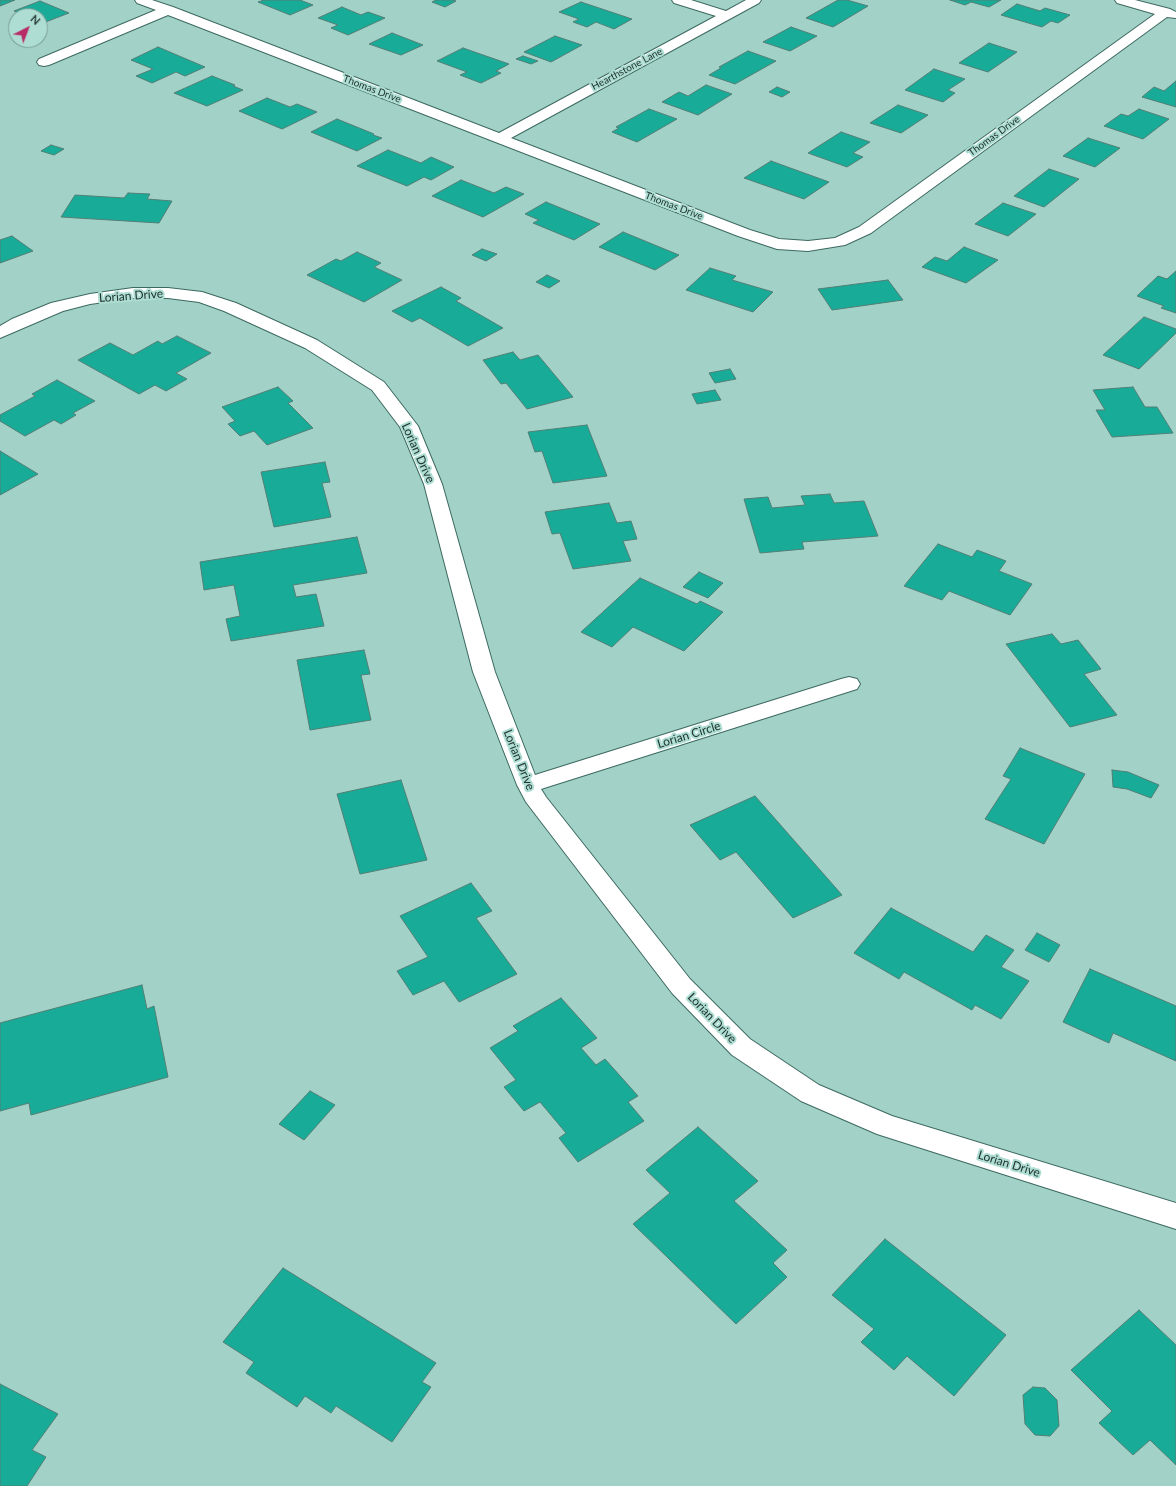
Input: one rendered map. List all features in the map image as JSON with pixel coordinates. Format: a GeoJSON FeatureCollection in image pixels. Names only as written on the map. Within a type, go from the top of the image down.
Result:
{"type":"FeatureCollection","features":[{"type":"Feature","properties":{"kind":"street","name":"Thomas Drive"},"geometry":{"type":"LineString","coordinates":[[141,0],[744,234],[776,244],[808,246],[839,242],[865,230],[1171,14]]}},
{"type":"Feature","properties":{"kind":"street"},"geometry":{"type":"LineString","coordinates":[[678,0],[726,15]]}},
{"type":"Feature","properties":{"kind":"street","name":"Hearthstone Lane"},"geometry":{"type":"LineString","coordinates":[[499,139],[754,0]]}},
{"type":"Feature","properties":{"kind":"street"},"geometry":{"type":"LineString","coordinates":[[1121,0],[1171,14]]}},
{"type":"Feature","properties":{"kind":"street"},"geometry":{"type":"LineString","coordinates":[[44,62],[168,10]]}},
{"type":"Feature","properties":{"kind":"street","name":"Lorian Drive"},"geometry":{"type":"LineString","coordinates":[[0,333],[18,323],[57,307],[90,299],[133,293],[168,293],[202,297],[230,307],[311,344],[378,386],[409,426],[433,484],[484,672],[528,785],[537,802],[681,986],[747,1052],[810,1093],[886,1126],[1176,1216]]}},
{"type":"Feature","properties":{"kind":"street","name":"Lorian Circle"},"geometry":{"type":"LineString","coordinates":[[528,785],[850,684]]}},
{"type":"Feature","properties":{"kind":"building"},"geometry":{"type":"Polygon","coordinates":[[[0,0],[15,0],[0,6],[0,0]]]}},
{"type":"Feature","properties":{"kind":"building"},"geometry":{"type":"Polygon","coordinates":[[[264,0],[300,0],[313,5],[290,15],[258,2],[264,0]]]}},
{"type":"Feature","properties":{"kind":"building"},"geometry":{"type":"Polygon","coordinates":[[[436,0],[456,1],[445,7],[432,2],[436,0]]]}},
{"type":"Feature","properties":{"kind":"building"},"geometry":{"type":"Polygon","coordinates":[[[838,0],[847,0],[868,6],[833,27],[806,18],[838,0]]]}},
{"type":"Feature","properties":{"kind":"building"},"geometry":{"type":"Polygon","coordinates":[[[950,0],[1001,0],[989,7],[971,2],[965,5],[950,0]]]}},
{"type":"Feature","properties":{"kind":"building"},"geometry":{"type":"Polygon","coordinates":[[[40,1],[69,13],[48,21],[48,8],[22,8],[40,1]]]}},
{"type":"Feature","properties":{"kind":"building"},"geometry":{"type":"Polygon","coordinates":[[[581,2],[632,19],[614,29],[596,22],[587,27],[573,22],[579,19],[559,12],[581,2]]]}},
{"type":"Feature","properties":{"kind":"building"},"geometry":{"type":"Polygon","coordinates":[[[1017,4],[1040,11],[1045,8],[1070,15],[1058,23],[1051,21],[1042,27],[1001,15],[1017,4]]]}},
{"type":"Feature","properties":{"kind":"building"},"geometry":{"type":"Polygon","coordinates":[[[342,7],[361,15],[368,12],[385,18],[348,35],[331,28],[338,25],[318,18],[342,7]]]}},
{"type":"Feature","properties":{"kind":"building"},"geometry":{"type":"Polygon","coordinates":[[[791,27],[817,36],[790,51],[763,42],[791,27]]]}},
{"type":"Feature","properties":{"kind":"building"},"geometry":{"type":"Polygon","coordinates":[[[392,33],[423,45],[401,55],[369,44],[392,33]]]}},
{"type":"Feature","properties":{"kind":"building"},"geometry":{"type":"Polygon","coordinates":[[[555,36],[582,45],[551,62],[524,52],[555,36]]]}},
{"type":"Feature","properties":{"kind":"building"},"geometry":{"type":"Polygon","coordinates":[[[989,43],[1017,52],[988,72],[959,63],[989,43]]]}},
{"type":"Feature","properties":{"kind":"building"},"geometry":{"type":"Polygon","coordinates":[[[158,47],[205,67],[185,76],[176,72],[152,83],[136,76],[153,69],[131,60],[158,47]]]}},
{"type":"Feature","properties":{"kind":"building"},"geometry":{"type":"Polygon","coordinates":[[[463,48],[509,64],[496,71],[501,73],[481,83],[460,75],[467,72],[437,61],[463,48]]]}},
{"type":"Feature","properties":{"kind":"building"},"geometry":{"type":"Polygon","coordinates":[[[748,51],[776,61],[735,84],[709,75],[721,68],[719,67],[748,51]]]}},
{"type":"Feature","properties":{"kind":"building"},"geometry":{"type":"Polygon","coordinates":[[[523,56],[538,61],[531,64],[516,59],[523,56]]]}},
{"type":"Feature","properties":{"kind":"building"},"geometry":{"type":"Polygon","coordinates":[[[934,69],[965,79],[948,90],[955,93],[943,102],[905,90],[934,69]]]}},
{"type":"Feature","properties":{"kind":"building"},"geometry":{"type":"Polygon","coordinates":[[[212,76],[235,85],[233,86],[243,90],[207,106],[174,93],[212,76]]]}},
{"type":"Feature","properties":{"kind":"building"},"geometry":{"type":"Polygon","coordinates":[[[1176,81],[1176,107],[1142,97],[1154,87],[1164,91],[1176,81]]]}},
{"type":"Feature","properties":{"kind":"building"},"geometry":{"type":"Polygon","coordinates":[[[706,85],[732,94],[698,115],[662,102],[679,92],[688,96],[706,85]]]}},
{"type":"Feature","properties":{"kind":"building"},"geometry":{"type":"Polygon","coordinates":[[[777,87],[790,92],[782,97],[769,92],[777,87]]]}},
{"type":"Feature","properties":{"kind":"building"},"geometry":{"type":"Polygon","coordinates":[[[267,98],[290,107],[297,104],[317,112],[282,129],[239,111],[267,98]]]}},
{"type":"Feature","properties":{"kind":"building"},"geometry":{"type":"Polygon","coordinates":[[[898,105],[928,115],[901,133],[870,123],[898,105]]]}},
{"type":"Feature","properties":{"kind":"building"},"geometry":{"type":"Polygon","coordinates":[[[649,109],[677,119],[637,142],[612,132],[619,128],[616,127],[649,109]]]}},
{"type":"Feature","properties":{"kind":"building"},"geometry":{"type":"Polygon","coordinates":[[[1139,109],[1169,119],[1143,139],[1104,126],[1121,114],[1128,116],[1139,109]]]}},
{"type":"Feature","properties":{"kind":"building"},"geometry":{"type":"Polygon","coordinates":[[[337,119],[382,138],[357,151],[311,132],[337,119]]]}},
{"type":"Feature","properties":{"kind":"building"},"geometry":{"type":"Polygon","coordinates":[[[841,132],[870,142],[853,153],[863,157],[847,167],[808,153],[841,132]]]}},
{"type":"Feature","properties":{"kind":"building"},"geometry":{"type":"Polygon","coordinates":[[[1088,138],[1120,148],[1095,167],[1063,156],[1088,138]]]}},
{"type":"Feature","properties":{"kind":"building"},"geometry":{"type":"Polygon","coordinates":[[[51,145],[64,149],[54,155],[41,151],[51,145]]]}},
{"type":"Feature","properties":{"kind":"building"},"geometry":{"type":"Polygon","coordinates":[[[388,150],[421,163],[431,157],[454,167],[431,180],[424,177],[407,186],[357,166],[388,150]]]}},
{"type":"Feature","properties":{"kind":"building"},"geometry":{"type":"Polygon","coordinates":[[[771,161],[829,182],[804,199],[744,178],[771,161]]]}},
{"type":"Feature","properties":{"kind":"building"},"geometry":{"type":"Polygon","coordinates":[[[1049,169],[1079,179],[1044,207],[1014,196],[1049,169]]]}},
{"type":"Feature","properties":{"kind":"building"},"geometry":{"type":"Polygon","coordinates":[[[461,180],[494,193],[506,187],[524,194],[483,217],[432,196],[461,180]]]}},
{"type":"Feature","properties":{"kind":"building"},"geometry":{"type":"Polygon","coordinates":[[[128,193],[150,194],[147,199],[172,201],[159,223],[61,217],[75,195],[124,198],[128,193]]]}},
{"type":"Feature","properties":{"kind":"building"},"geometry":{"type":"Polygon","coordinates":[[[546,202],[600,224],[574,240],[533,223],[539,220],[525,214],[546,202]]]}},
{"type":"Feature","properties":{"kind":"building"},"geometry":{"type":"Polygon","coordinates":[[[1003,203],[1036,214],[1008,236],[975,224],[1003,203]]]}},
{"type":"Feature","properties":{"kind":"building"},"geometry":{"type":"Polygon","coordinates":[[[623,232],[679,255],[655,270],[599,247],[623,232]]]}},
{"type":"Feature","properties":{"kind":"building"},"geometry":{"type":"Polygon","coordinates":[[[12,236],[33,251],[0,263],[0,240],[12,236]]]}},
{"type":"Feature","properties":{"kind":"building"},"geometry":{"type":"Polygon","coordinates":[[[964,247],[998,260],[966,283],[922,267],[935,257],[947,261],[964,247]]]}},
{"type":"Feature","properties":{"kind":"building"},"geometry":{"type":"Polygon","coordinates":[[[482,249],[497,254],[486,261],[472,255],[482,249]]]}},
{"type":"Feature","properties":{"kind":"building"},"geometry":{"type":"Polygon","coordinates":[[[357,252],[381,263],[374,267],[402,280],[364,302],[307,275],[336,259],[341,261],[357,252]]]}},
{"type":"Feature","properties":{"kind":"building"},"geometry":{"type":"Polygon","coordinates":[[[710,268],[736,276],[732,280],[773,292],[753,312],[686,290],[710,268]]]}},
{"type":"Feature","properties":{"kind":"building"},"geometry":{"type":"Polygon","coordinates":[[[1176,271],[1176,313],[1161,308],[1164,306],[1137,296],[1158,276],[1167,279],[1176,271]]]}},
{"type":"Feature","properties":{"kind":"building"},"geometry":{"type":"Polygon","coordinates":[[[547,275],[560,281],[549,288],[536,282],[547,275]]]}},
{"type":"Feature","properties":{"kind":"building"},"geometry":{"type":"Polygon","coordinates":[[[888,280],[903,300],[832,310],[818,289],[888,280]]]}},
{"type":"Feature","properties":{"kind":"building"},"geometry":{"type":"Polygon","coordinates":[[[441,287],[461,298],[456,301],[503,328],[468,346],[420,318],[412,322],[392,311],[441,287]]]}},
{"type":"Feature","properties":{"kind":"building"},"geometry":{"type":"Polygon","coordinates":[[[1144,317],[1176,329],[1176,333],[1139,369],[1103,355],[1144,317]]]}},
{"type":"Feature","properties":{"kind":"building"},"geometry":{"type":"Polygon","coordinates":[[[177,336],[211,353],[176,373],[187,379],[166,391],[155,385],[139,394],[78,360],[110,343],[133,355],[158,341],[162,344],[177,336]]]}},
{"type":"Feature","properties":{"kind":"building"},"geometry":{"type":"Polygon","coordinates":[[[513,352],[520,360],[538,355],[573,397],[527,409],[506,383],[501,384],[483,360],[513,352]]]}},
{"type":"Feature","properties":{"kind":"building"},"geometry":{"type":"Polygon","coordinates":[[[730,369],[736,379],[715,383],[709,373],[730,369]]]}},
{"type":"Feature","properties":{"kind":"building"},"geometry":{"type":"Polygon","coordinates":[[[57,380],[95,401],[73,413],[76,415],[61,424],[54,420],[25,436],[0,421],[0,415],[35,396],[32,394],[57,380]]]}},
{"type":"Feature","properties":{"kind":"building"},"geometry":{"type":"Polygon","coordinates":[[[278,387],[293,401],[288,403],[313,428],[267,445],[254,431],[240,436],[228,424],[235,421],[222,407],[278,387]]]}},
{"type":"Feature","properties":{"kind":"building"},"geometry":{"type":"Polygon","coordinates":[[[1133,387],[1145,407],[1157,407],[1173,433],[1112,437],[1096,410],[1105,410],[1093,390],[1133,387]]]}},
{"type":"Feature","properties":{"kind":"building"},"geometry":{"type":"Polygon","coordinates":[[[715,390],[721,400],[697,404],[692,394],[715,390]]]}},
{"type":"Feature","properties":{"kind":"building"},"geometry":{"type":"Polygon","coordinates":[[[587,425],[607,476],[553,483],[542,451],[535,452],[528,432],[587,425]]]}},
{"type":"Feature","properties":{"kind":"building"},"geometry":{"type":"Polygon","coordinates":[[[0,451],[38,474],[0,495],[0,451]]]}},
{"type":"Feature","properties":{"kind":"building"},"geometry":{"type":"Polygon","coordinates":[[[325,462],[330,482],[322,483],[331,517],[274,527],[261,472],[325,462]]]}},
{"type":"Feature","properties":{"kind":"building"},"geometry":{"type":"Polygon","coordinates":[[[830,494],[834,503],[864,501],[878,536],[802,542],[804,549],[760,553],[744,499],[768,497],[772,508],[805,505],[801,496],[830,494]]]}},
{"type":"Feature","properties":{"kind":"building"},"geometry":{"type":"Polygon","coordinates":[[[609,503],[617,523],[631,521],[637,539],[623,541],[631,561],[573,569],[560,533],[552,534],[545,512],[609,503]]]}},
{"type":"Feature","properties":{"kind":"building"},"geometry":{"type":"Polygon","coordinates":[[[357,537],[367,573],[293,585],[296,597],[316,594],[324,626],[231,641],[226,619],[240,616],[234,585],[204,590],[200,562],[357,537]]]}},
{"type":"Feature","properties":{"kind":"building"},"geometry":{"type":"Polygon","coordinates":[[[938,544],[972,557],[977,550],[1006,561],[999,571],[1032,584],[1010,615],[949,591],[942,600],[904,586],[938,544]]]}},
{"type":"Feature","properties":{"kind":"building"},"geometry":{"type":"Polygon","coordinates":[[[699,572],[723,583],[708,598],[683,587],[699,572]]]}},
{"type":"Feature","properties":{"kind":"building"},"geometry":{"type":"Polygon","coordinates":[[[640,578],[697,604],[700,601],[723,612],[684,651],[633,627],[612,647],[581,632],[640,578]]]}},
{"type":"Feature","properties":{"kind":"building"},"geometry":{"type":"Polygon","coordinates":[[[1052,634],[1061,644],[1078,640],[1101,669],[1084,674],[1117,715],[1070,727],[1006,644],[1052,634]]]}},
{"type":"Feature","properties":{"kind":"building"},"geometry":{"type":"Polygon","coordinates":[[[364,650],[370,674],[361,675],[371,720],[310,730],[297,660],[364,650]]]}},
{"type":"Feature","properties":{"kind":"building"},"geometry":{"type":"Polygon","coordinates":[[[1020,748],[1085,774],[1044,844],[985,819],[1011,779],[1003,776],[1020,748]]]}},
{"type":"Feature","properties":{"kind":"building"},"geometry":{"type":"Polygon","coordinates":[[[1112,770],[1128,772],[1159,785],[1151,798],[1127,789],[1113,787],[1112,770]]]}},
{"type":"Feature","properties":{"kind":"building"},"geometry":{"type":"Polygon","coordinates":[[[401,780],[427,860],[360,874],[337,794],[401,780]]]}},
{"type":"Feature","properties":{"kind":"building"},"geometry":{"type":"Polygon","coordinates":[[[755,796],[842,895],[793,918],[736,852],[720,860],[690,825],[755,796]]]}},
{"type":"Feature","properties":{"kind":"building"},"geometry":{"type":"Polygon","coordinates":[[[471,883],[492,911],[476,918],[517,974],[459,1002],[444,981],[413,995],[397,971],[428,957],[400,916],[471,883]]]}},
{"type":"Feature","properties":{"kind":"building"},"geometry":{"type":"Polygon","coordinates":[[[891,908],[973,952],[986,935],[1014,950],[1001,967],[1029,981],[1001,1019],[975,1005],[972,1010],[904,972],[899,979],[854,953],[891,908]]]}},
{"type":"Feature","properties":{"kind":"building"},"geometry":{"type":"Polygon","coordinates":[[[1037,933],[1060,945],[1049,962],[1025,950],[1037,933]]]}},
{"type":"Feature","properties":{"kind":"building"},"geometry":{"type":"Polygon","coordinates":[[[1090,969],[1176,1006],[1176,1061],[1113,1033],[1109,1043],[1063,1022],[1090,969]]]}},
{"type":"Feature","properties":{"kind":"building"},"geometry":{"type":"Polygon","coordinates":[[[142,985],[147,1009],[154,1006],[168,1077],[31,1115],[29,1103],[0,1111],[0,1023],[142,985]]]}},
{"type":"Feature","properties":{"kind":"building"},"geometry":{"type":"Polygon","coordinates":[[[561,998],[597,1038],[581,1048],[596,1065],[605,1059],[638,1096],[628,1102],[644,1121],[578,1162],[559,1138],[566,1133],[540,1102],[524,1111],[504,1087],[516,1080],[490,1048],[518,1031],[513,1026],[561,998]]]}},
{"type":"Feature","properties":{"kind":"building"},"geometry":{"type":"Polygon","coordinates":[[[310,1091],[335,1105],[304,1140],[279,1124],[310,1091]]]}},
{"type":"Feature","properties":{"kind":"building"},"geometry":{"type":"Polygon","coordinates":[[[698,1127],[758,1181],[734,1201],[787,1250],[773,1263],[787,1277],[736,1324],[633,1224],[670,1193],[646,1170],[698,1127]]]}},
{"type":"Feature","properties":{"kind":"building"},"geometry":{"type":"Polygon","coordinates":[[[885,1239],[1006,1335],[954,1396],[907,1356],[894,1370],[861,1342],[874,1329],[832,1295],[885,1239]]]}},
{"type":"Feature","properties":{"kind":"building"},"geometry":{"type":"Polygon","coordinates":[[[283,1268],[436,1363],[422,1382],[431,1387],[392,1442],[336,1406],[331,1413],[305,1396],[297,1407],[246,1373],[254,1362],[223,1342],[283,1268]]]}},
{"type":"Feature","properties":{"kind":"building"},"geometry":{"type":"Polygon","coordinates":[[[1139,1310],[1176,1345],[1176,1465],[1150,1440],[1133,1455],[1099,1423],[1112,1411],[1071,1370],[1139,1310]]]}},
{"type":"Feature","properties":{"kind":"building"},"geometry":{"type":"Polygon","coordinates":[[[0,1384],[58,1414],[32,1450],[46,1457],[27,1486],[0,1486],[0,1384]]]}},
{"type":"Feature","properties":{"kind":"building"},"geometry":{"type":"Polygon","coordinates":[[[1033,1387],[1045,1388],[1057,1400],[1059,1426],[1050,1436],[1035,1435],[1025,1424],[1023,1395],[1033,1387]]]}}]}
